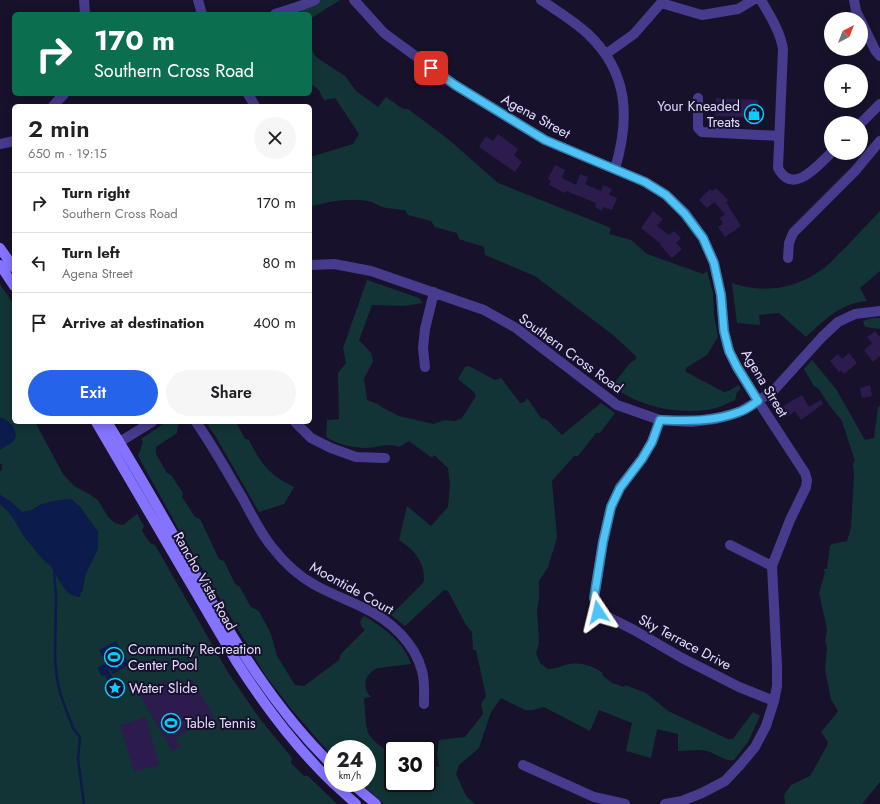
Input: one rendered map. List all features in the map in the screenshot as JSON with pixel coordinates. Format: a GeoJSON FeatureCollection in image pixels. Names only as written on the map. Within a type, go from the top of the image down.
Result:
{"type":"FeatureCollection","features":[{"type":"Feature","properties":{"kind":"main road"},"geometry":{"type":"LineString","coordinates":[[0,248],[12,265]]}},
{"type":"Feature","properties":{"kind":"main road"},"geometry":{"type":"LineString","coordinates":[[0,265],[12,283]]}},
{"type":"Feature","properties":{"kind":"main road","name":"Rancho Vista Road"},"geometry":{"type":"LineString","coordinates":[[98,424],[115,444],[223,622],[263,684],[294,724],[324,756]]}},
{"type":"Feature","properties":{"kind":"main road","name":"Rancho Vista Road"},"geometry":{"type":"LineString","coordinates":[[108,424],[115,444],[236,661],[254,690],[281,726],[324,774]]}},
{"type":"Feature","properties":{"kind":"main road","name":"Rancho Vista Road"},"geometry":{"type":"LineString","coordinates":[[343,792],[356,804]]}},
{"type":"Feature","properties":{"kind":"main road"},"geometry":{"type":"LineString","coordinates":[[362,792],[376,804]]}},
{"type":"Feature","properties":{"kind":"street"},"geometry":{"type":"LineString","coordinates":[[84,0],[85,12]]}},
{"type":"Feature","properties":{"kind":"street"},"geometry":{"type":"LineString","coordinates":[[198,0],[201,12]]}},
{"type":"Feature","properties":{"kind":"street"},"geometry":{"type":"LineString","coordinates":[[281,12],[315,0]]}},
{"type":"Feature","properties":{"kind":"street","name":"Agena Street"},"geometry":{"type":"LineString","coordinates":[[354,0],[384,33],[455,85],[545,140],[645,182],[666,195],[685,214],[703,238],[714,263],[721,295],[724,331],[729,351],[758,401],[805,473],[807,480],[803,494],[790,520],[772,566],[777,686],[766,726],[755,747],[725,781],[682,801],[665,804]]}},
{"type":"Feature","properties":{"kind":"street"},"geometry":{"type":"LineString","coordinates":[[541,0],[564,15],[588,34],[606,54],[614,69],[620,84],[624,105],[624,128],[621,149],[615,169]]}},
{"type":"Feature","properties":{"kind":"street"},"geometry":{"type":"LineString","coordinates":[[606,54],[634,34],[661,2],[702,15],[738,9],[753,0]]}},
{"type":"Feature","properties":{"kind":"street"},"geometry":{"type":"LineString","coordinates":[[761,0],[775,24],[783,49],[778,168],[783,176],[789,179],[802,178],[815,169],[824,160]]}},
{"type":"Feature","properties":{"kind":"street"},"geometry":{"type":"LineString","coordinates":[[854,0],[857,12]]}},
{"type":"Feature","properties":{"kind":"street"},"geometry":{"type":"LineString","coordinates":[[868,35],[880,56]]}},
{"type":"Feature","properties":{"kind":"street"},"geometry":{"type":"LineString","coordinates":[[55,104],[62,96]]}},
{"type":"Feature","properties":{"kind":"street"},"geometry":{"type":"LineString","coordinates":[[698,98],[698,128],[702,132],[779,136]]}},
{"type":"Feature","properties":{"kind":"street"},"geometry":{"type":"LineString","coordinates":[[868,116],[880,104]]}},
{"type":"Feature","properties":{"kind":"street"},"geometry":{"type":"LineString","coordinates":[[0,144],[12,141]]}},
{"type":"Feature","properties":{"kind":"street"},"geometry":{"type":"LineString","coordinates":[[788,258],[789,242],[793,233],[855,171],[880,141]]}},
{"type":"Feature","properties":{"kind":"street","name":"Southern Cross Road"},"geometry":{"type":"LineString","coordinates":[[312,265],[334,264],[371,271],[484,310],[516,328],[613,402],[660,420],[692,422],[716,419],[740,412],[775,389],[822,336],[838,322],[855,314],[880,311]]}},
{"type":"Feature","properties":{"kind":"street"},"geometry":{"type":"LineString","coordinates":[[425,367],[423,348],[424,329],[434,292]]}},
{"type":"Feature","properties":{"kind":"street","name":"Sky Terrace Drive"},"geometry":{"type":"LineString","coordinates":[[660,420],[652,442],[642,459],[620,488],[611,507],[603,542],[594,598],[598,612],[634,630],[682,658],[739,686],[774,701]]}},
{"type":"Feature","properties":{"kind":"street"},"geometry":{"type":"LineString","coordinates":[[115,444],[149,424]]}},
{"type":"Feature","properties":{"kind":"street","name":"Moontide Court"},"geometry":{"type":"LineString","coordinates":[[197,424],[209,440],[256,524],[272,547],[292,569],[314,584],[366,608],[381,617],[392,626],[416,652],[423,671],[424,704]]}},
{"type":"Feature","properties":{"kind":"street"},"geometry":{"type":"LineString","coordinates":[[297,424],[311,438],[331,448],[356,457],[385,458]]}},
{"type":"Feature","properties":{"kind":"street"},"geometry":{"type":"LineString","coordinates":[[730,544],[772,566]]}},
{"type":"Feature","properties":{"kind":"street"},"geometry":{"type":"LineString","coordinates":[[523,765],[594,797],[625,804]]}},
{"type":"Feature","properties":{"kind":"green space"},"geometry":{"type":"Polygon","coordinates":[[[321,0],[340,0],[312,18],[312,12],[299,12],[321,0]]]}},
{"type":"Feature","properties":{"kind":"green space"},"geometry":{"type":"Polygon","coordinates":[[[312,50],[316,57],[345,76],[356,91],[378,107],[386,97],[403,109],[408,109],[448,139],[498,183],[611,228],[609,234],[631,240],[647,254],[703,274],[707,271],[713,293],[714,315],[718,337],[707,355],[686,368],[686,372],[724,392],[729,391],[738,385],[741,389],[737,392],[735,400],[713,409],[681,411],[657,407],[633,399],[612,386],[630,363],[637,357],[613,335],[535,276],[485,255],[484,247],[459,239],[457,233],[435,227],[431,221],[408,215],[405,210],[386,208],[372,202],[357,200],[333,201],[312,206],[312,156],[353,144],[359,134],[335,98],[324,100],[319,90],[312,85],[312,50]]]}},
{"type":"Feature","properties":{"kind":"green space"},"geometry":{"type":"Polygon","coordinates":[[[880,211],[880,271],[860,288],[867,301],[849,305],[834,313],[806,337],[779,313],[759,315],[760,325],[737,323],[732,283],[768,289],[780,288],[803,281],[829,264],[880,211]]]}},
{"type":"Feature","properties":{"kind":"green space"},"geometry":{"type":"Polygon","coordinates":[[[367,280],[419,298],[423,303],[404,306],[372,305],[359,340],[371,353],[373,361],[364,379],[367,400],[378,404],[399,416],[433,424],[445,420],[455,421],[462,418],[476,396],[474,392],[458,379],[465,367],[469,366],[495,380],[501,378],[520,403],[525,402],[527,398],[541,418],[547,420],[562,435],[601,403],[615,413],[600,433],[596,433],[578,456],[574,456],[552,481],[557,538],[548,567],[539,581],[537,610],[539,643],[536,653],[540,663],[548,669],[574,664],[583,664],[592,667],[603,673],[602,675],[612,683],[624,687],[625,685],[646,693],[668,711],[728,739],[733,739],[753,712],[760,716],[748,742],[734,760],[723,759],[707,751],[678,751],[678,734],[657,729],[651,758],[626,751],[632,723],[599,710],[590,731],[544,707],[533,710],[525,710],[501,698],[491,712],[479,748],[459,765],[456,774],[466,796],[475,804],[384,804],[370,792],[376,792],[376,743],[384,748],[384,792],[436,792],[436,766],[439,767],[437,754],[439,740],[465,737],[483,714],[481,704],[486,696],[476,650],[473,650],[472,632],[466,625],[448,591],[444,590],[405,626],[391,615],[423,583],[424,579],[422,565],[415,553],[399,540],[407,506],[431,526],[448,507],[450,485],[448,468],[434,455],[432,458],[409,441],[399,447],[386,445],[361,448],[340,444],[326,437],[327,420],[339,419],[338,373],[346,363],[343,348],[367,280]]]}},
{"type":"Feature","properties":{"kind":"green space"},"geometry":{"type":"Polygon","coordinates":[[[0,284],[12,302],[12,424],[36,424],[63,474],[74,486],[98,500],[108,517],[115,523],[123,525],[137,514],[144,526],[142,531],[150,543],[155,545],[229,674],[260,719],[292,758],[291,763],[304,776],[308,776],[337,804],[0,804],[0,504],[17,522],[24,536],[41,557],[51,566],[70,594],[82,592],[85,576],[98,532],[80,507],[71,500],[42,504],[30,511],[22,512],[0,495],[0,471],[2,470],[2,464],[0,464],[0,450],[15,432],[13,427],[5,420],[0,418],[0,284]]]}},
{"type":"Feature","properties":{"kind":"green space"},"geometry":{"type":"Polygon","coordinates":[[[873,318],[880,318],[880,329],[865,327],[863,321],[873,318]]]}},
{"type":"Feature","properties":{"kind":"green space"},"geometry":{"type":"Polygon","coordinates":[[[812,360],[836,389],[865,440],[874,438],[878,407],[880,406],[880,782],[862,804],[785,804],[784,795],[791,785],[810,776],[828,742],[821,732],[838,711],[831,699],[825,670],[827,647],[825,642],[827,629],[819,593],[825,572],[823,569],[827,569],[830,546],[832,544],[847,541],[851,528],[854,475],[853,464],[855,461],[842,421],[818,388],[814,386],[804,369],[812,360]]]}},
{"type":"Feature","properties":{"kind":"green space"},"geometry":{"type":"Polygon","coordinates":[[[163,424],[180,424],[178,425],[177,433],[156,447],[156,454],[167,473],[171,475],[183,493],[182,497],[195,517],[200,519],[219,559],[224,561],[235,584],[239,586],[251,607],[259,611],[271,634],[277,656],[295,685],[304,686],[339,660],[341,654],[365,630],[360,623],[364,616],[385,630],[398,642],[408,656],[411,664],[378,668],[367,677],[365,685],[371,697],[364,698],[366,724],[368,733],[373,740],[324,740],[324,747],[292,710],[265,675],[178,528],[138,456],[143,442],[141,439],[163,424]]]}},
{"type":"Feature","properties":{"kind":"green space"},"geometry":{"type":"Polygon","coordinates":[[[207,424],[237,424],[245,439],[249,440],[267,468],[285,483],[294,487],[284,504],[259,512],[207,424]]]}},
{"type":"Feature","properties":{"kind":"water"},"geometry":{"type":"Polygon","coordinates":[[[0,418],[11,424],[14,428],[16,436],[11,443],[0,450],[0,418]]]}},
{"type":"Feature","properties":{"kind":"water"},"geometry":{"type":"Polygon","coordinates":[[[0,495],[22,512],[57,500],[71,499],[80,507],[98,532],[98,549],[85,576],[80,597],[70,594],[62,586],[50,565],[26,539],[12,516],[0,504],[0,495]]]}},
{"type":"Feature","properties":{"kind":"water","name":"Community Recreation Center Pool"},"geometry":{"type":"Polygon","coordinates":[[[116,641],[129,664],[113,674],[110,669],[108,670],[113,678],[108,681],[105,675],[102,676],[97,668],[106,663],[99,650],[116,641]]]}},
{"type":"Feature","properties":{"kind":"building"},"geometry":{"type":"Polygon","coordinates":[[[716,98],[758,100],[758,118],[715,116],[716,98]]]}},
{"type":"Feature","properties":{"kind":"building"},"geometry":{"type":"Polygon","coordinates":[[[498,134],[518,149],[514,155],[522,162],[515,172],[479,147],[486,136],[493,141],[498,134]]]}},
{"type":"Feature","properties":{"kind":"building"},"geometry":{"type":"Polygon","coordinates":[[[555,165],[565,170],[562,178],[576,185],[580,174],[588,177],[585,184],[601,191],[603,185],[612,189],[609,195],[617,198],[612,210],[603,207],[602,211],[595,207],[596,203],[566,191],[565,193],[549,185],[551,181],[548,179],[555,165]]]}},
{"type":"Feature","properties":{"kind":"building"},"geometry":{"type":"Polygon","coordinates":[[[716,188],[728,200],[726,202],[741,226],[725,237],[718,227],[723,224],[720,218],[725,214],[714,202],[707,208],[699,200],[710,189],[712,191],[716,188]]]}},
{"type":"Feature","properties":{"kind":"building"},"geometry":{"type":"Polygon","coordinates":[[[653,211],[663,219],[657,226],[669,235],[674,231],[681,238],[676,243],[682,249],[672,258],[660,245],[661,244],[641,228],[653,211]]]}},
{"type":"Feature","properties":{"kind":"building"},"geometry":{"type":"Polygon","coordinates":[[[875,331],[880,337],[880,356],[873,362],[864,350],[872,343],[867,337],[875,331]]]}},
{"type":"Feature","properties":{"kind":"building"},"geometry":{"type":"Polygon","coordinates":[[[849,353],[857,363],[844,374],[841,370],[839,372],[830,361],[838,354],[842,359],[849,353]]]}},
{"type":"Feature","properties":{"kind":"building"},"geometry":{"type":"Polygon","coordinates":[[[870,385],[872,396],[862,398],[860,388],[870,385]]]}},
{"type":"Feature","properties":{"kind":"building"},"geometry":{"type":"Polygon","coordinates":[[[802,395],[809,407],[821,400],[823,404],[801,420],[795,411],[788,416],[783,406],[802,395]]]}},
{"type":"Feature","properties":{"kind":"building"},"geometry":{"type":"Polygon","coordinates":[[[165,680],[172,692],[192,680],[214,717],[175,738],[180,747],[172,751],[135,687],[142,682],[147,690],[165,680]]]}},
{"type":"Feature","properties":{"kind":"building"},"geometry":{"type":"Polygon","coordinates":[[[146,717],[159,765],[134,772],[120,725],[146,717]]]}},
{"type":"Feature","properties":{"kind":"waterway"},"geometry":{"type":"LineString","coordinates":[[54,571],[56,596],[55,659],[57,679],[61,696],[73,728],[80,737],[78,759],[84,804]]}},
{"type":"Feature","properties":{"kind":"place","name":"Your Kneaded Treats"},"geometry":{"type":"Point","coordinates":[754,114]}},
{"type":"Feature","properties":{"kind":"place","name":"Community Recreation Center Pool"},"geometry":{"type":"Point","coordinates":[114,657]}},
{"type":"Feature","properties":{"kind":"place","name":"Water Slide"},"geometry":{"type":"Point","coordinates":[115,688]}},
{"type":"Feature","properties":{"kind":"place","name":"Table Tennis"},"geometry":{"type":"Point","coordinates":[171,723]}},
{"type":"Feature","properties":{"kind":"route"},"geometry":{"type":"LineString","coordinates":[[431,68],[455,85],[545,140],[645,182],[666,195],[685,214],[703,238],[714,263],[721,295],[724,331],[729,351],[758,401],[740,412],[716,419],[692,422],[660,420],[652,442],[642,459],[620,488],[611,507],[603,542],[594,598],[598,612]]}}]}
